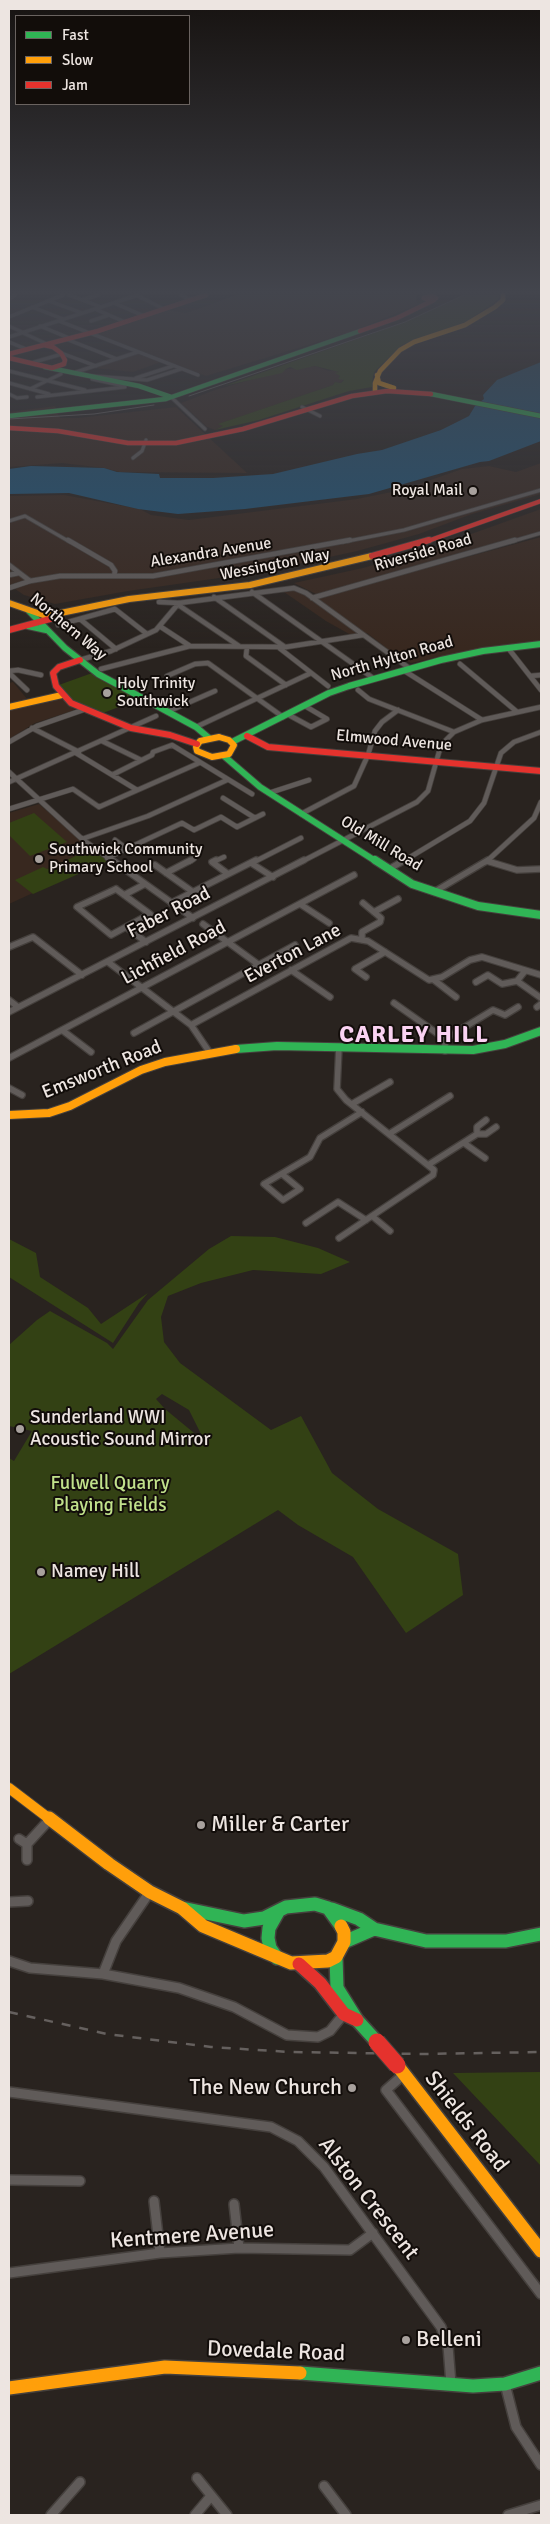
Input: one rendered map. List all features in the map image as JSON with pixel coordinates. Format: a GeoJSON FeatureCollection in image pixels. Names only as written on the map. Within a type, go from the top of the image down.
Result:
{"type":"FeatureCollection","features":[{"type":"Feature","properties":{"kind":"main road"},"geometry":{"type":"LineString","coordinates":[[9,416],[38,413]]}},
{"type":"Feature","properties":{"kind":"main road"},"geometry":{"type":"LineString","coordinates":[[9,427],[48,428],[146,442],[205,435],[242,427],[288,413]]}},
{"type":"Feature","properties":{"kind":"main road","name":"Wessington Way"},"geometry":{"type":"LineString","coordinates":[[9,630],[24,626],[44,627],[97,608],[132,601],[236,590],[348,566],[434,543],[541,503]]}},
{"type":"Feature","properties":{"kind":"main road","name":"Wessington Way"},"geometry":{"type":"LineString","coordinates":[[29,612],[50,616],[121,600],[208,591],[272,580],[410,547],[541,503]]}},
{"type":"Feature","properties":{"kind":"main road","name":"Northern Way"},"geometry":{"type":"LineString","coordinates":[[9,603],[20,606],[29,612],[80,660],[98,674],[162,714],[196,727],[209,738]]}},
{"type":"Feature","properties":{"kind":"main road"},"geometry":{"type":"LineString","coordinates":[[24,626],[31,620],[29,612]]}},
{"type":"Feature","properties":{"kind":"main road","name":"North Hylton Road"},"geometry":{"type":"LineString","coordinates":[[232,742],[329,693],[373,678],[406,669],[508,648],[541,644]]}},
{"type":"Feature","properties":{"kind":"main road"},"geometry":{"type":"LineString","coordinates":[[80,660],[59,668],[52,673],[52,677],[62,695],[83,710],[131,728],[197,744],[209,738],[224,738],[232,742],[234,748],[224,756],[206,756],[197,751],[197,744]]}},
{"type":"Feature","properties":{"kind":"main road"},"geometry":{"type":"LineString","coordinates":[[9,707],[62,695]]}},
{"type":"Feature","properties":{"kind":"main road","name":"Elmwood Avenue"},"geometry":{"type":"LineString","coordinates":[[246,736],[268,747],[541,771]]}},
{"type":"Feature","properties":{"kind":"main road","name":"Old Mill Road"},"geometry":{"type":"LineString","coordinates":[[224,756],[269,793],[412,884],[478,906],[541,916]]}},
{"type":"Feature","properties":{"kind":"main road","name":"Emsworth Road"},"geometry":{"type":"LineString","coordinates":[[9,1115],[49,1113],[141,1070],[210,1053],[277,1046],[339,1048],[446,1045],[473,1050],[505,1044],[538,1032]]}},
{"type":"Feature","properties":{"kind":"main road"},"geometry":{"type":"LineString","coordinates":[[9,1788],[150,1892],[182,1908],[203,1926],[277,1958],[299,1964],[320,1963],[336,1957]]}},
{"type":"Feature","properties":{"kind":"main road"},"geometry":{"type":"LineString","coordinates":[[182,1908],[244,1921],[256,1921],[286,1907],[315,1904],[347,1914],[374,1929],[426,1941],[506,1941],[541,1934]]}},
{"type":"Feature","properties":{"kind":"main road"},"geometry":{"type":"LineString","coordinates":[[328,1908],[340,1922],[344,1932],[344,1942],[336,1957],[337,1988],[356,2020]]}},
{"type":"Feature","properties":{"kind":"main road"},"geometry":{"type":"LineString","coordinates":[[277,1958],[270,1948],[268,1938],[269,1928],[278,1912]]}},
{"type":"Feature","properties":{"kind":"main road"},"geometry":{"type":"LineString","coordinates":[[344,1942],[374,1929]]}},
{"type":"Feature","properties":{"kind":"main road"},"geometry":{"type":"LineString","coordinates":[[299,1964],[320,1983],[344,2014],[356,2020]]}},
{"type":"Feature","properties":{"kind":"main road","name":"Shields Road"},"geometry":{"type":"LineString","coordinates":[[356,2020],[378,2042],[401,2070],[541,2250]]}},
{"type":"Feature","properties":{"kind":"main road","name":"Dovedale Road"},"geometry":{"type":"LineString","coordinates":[[9,2388],[165,2367],[247,2372],[324,2373],[473,2386],[505,2384],[541,2372]]}},
{"type":"Feature","properties":{"kind":"street"},"geometry":{"type":"LineString","coordinates":[[180,413],[205,435]]}},
{"type":"Feature","properties":{"kind":"street"},"geometry":{"type":"LineString","coordinates":[[314,413],[320,416]]}},
{"type":"Feature","properties":{"kind":"street"},"geometry":{"type":"LineString","coordinates":[[133,458],[141,453],[146,442]]}},
{"type":"Feature","properties":{"kind":"street","name":"Alexandra Avenue"},"geometry":{"type":"LineString","coordinates":[[9,588],[30,581],[67,575],[171,574],[417,527],[541,490]]}},
{"type":"Feature","properties":{"kind":"street"},"geometry":{"type":"LineString","coordinates":[[9,521],[25,516],[111,565],[115,571],[114,576]]}},
{"type":"Feature","properties":{"kind":"street","name":"Riverside Road"},"geometry":{"type":"LineString","coordinates":[[312,598],[541,534]]}},
{"type":"Feature","properties":{"kind":"street"},"geometry":{"type":"LineString","coordinates":[[9,565],[30,581]]}},
{"type":"Feature","properties":{"kind":"street"},"geometry":{"type":"LineString","coordinates":[[9,576],[19,573]]}},
{"type":"Feature","properties":{"kind":"street"},"geometry":{"type":"LineString","coordinates":[[159,602],[178,604],[289,587],[312,598],[406,669],[482,720]]}},
{"type":"Feature","properties":{"kind":"street"},"geometry":{"type":"LineString","coordinates":[[252,592],[373,678]]}},
{"type":"Feature","properties":{"kind":"street"},"geometry":{"type":"LineString","coordinates":[[214,597],[286,647]]}},
{"type":"Feature","properties":{"kind":"street"},"geometry":{"type":"LineString","coordinates":[[80,660],[116,649],[161,626],[178,604]]}},
{"type":"Feature","properties":{"kind":"street"},"geometry":{"type":"LineString","coordinates":[[178,604],[240,647]]}},
{"type":"Feature","properties":{"kind":"street"},"geometry":{"type":"LineString","coordinates":[[58,625],[115,609],[147,634]]}},
{"type":"Feature","properties":{"kind":"street"},"geometry":{"type":"LineString","coordinates":[[80,618],[116,649]]}},
{"type":"Feature","properties":{"kind":"street"},"geometry":{"type":"LineString","coordinates":[[161,626],[190,646]]}},
{"type":"Feature","properties":{"kind":"street"},"geometry":{"type":"LineString","coordinates":[[101,669],[190,646],[286,647],[363,635]]}},
{"type":"Feature","properties":{"kind":"street"},"geometry":{"type":"LineString","coordinates":[[247,647],[246,656],[286,685]]}},
{"type":"Feature","properties":{"kind":"street"},"geometry":{"type":"LineString","coordinates":[[278,647],[328,686]]}},
{"type":"Feature","properties":{"kind":"street"},"geometry":{"type":"LineString","coordinates":[[508,648],[541,690]]}},
{"type":"Feature","properties":{"kind":"street"},"geometry":{"type":"LineString","coordinates":[[167,676],[195,664],[208,663],[285,716],[311,727],[327,719],[304,706]]}},
{"type":"Feature","properties":{"kind":"street"},"geometry":{"type":"LineString","coordinates":[[460,664],[516,711]]}},
{"type":"Feature","properties":{"kind":"street"},"geometry":{"type":"LineString","coordinates":[[9,672],[18,670],[42,675]]}},
{"type":"Feature","properties":{"kind":"street"},"geometry":{"type":"LineString","coordinates":[[9,672],[28,690]]}},
{"type":"Feature","properties":{"kind":"street"},"geometry":{"type":"LineString","coordinates":[[196,727],[311,673]]}},
{"type":"Feature","properties":{"kind":"street"},"geometry":{"type":"LineString","coordinates":[[530,676],[541,675]]}},
{"type":"Feature","properties":{"kind":"street"},"geometry":{"type":"LineString","coordinates":[[358,690],[369,699],[454,732],[482,720],[541,707]]}},
{"type":"Feature","properties":{"kind":"street"},"geometry":{"type":"LineString","coordinates":[[9,782],[18,780],[215,691]]}},
{"type":"Feature","properties":{"kind":"street"},"geometry":{"type":"LineString","coordinates":[[9,742],[32,728],[83,710]]}},
{"type":"Feature","properties":{"kind":"street"},"geometry":{"type":"LineString","coordinates":[[301,814],[354,786],[368,755],[375,731],[382,722],[398,710]]}},
{"type":"Feature","properties":{"kind":"street"},"geometry":{"type":"LineString","coordinates":[[32,728],[114,774],[137,790]]}},
{"type":"Feature","properties":{"kind":"street","name":"Faber Road"},"geometry":{"type":"LineString","coordinates":[[9,1012],[417,802],[428,791],[436,762],[445,741],[454,732]]}},
{"type":"Feature","properties":{"kind":"street"},"geometry":{"type":"LineString","coordinates":[[389,869],[445,838],[470,821],[484,803],[501,753],[514,742],[541,732]]}},
{"type":"Feature","properties":{"kind":"street"},"geometry":{"type":"LineString","coordinates":[[102,742],[141,760]]}},
{"type":"Feature","properties":{"kind":"street"},"geometry":{"type":"LineString","coordinates":[[114,774],[153,752],[172,745],[252,794]]}},
{"type":"Feature","properties":{"kind":"street"},"geometry":{"type":"LineString","coordinates":[[9,809],[73,789],[99,807],[199,763]]}},
{"type":"Feature","properties":{"kind":"street"},"geometry":{"type":"LineString","coordinates":[[9,772],[82,839],[193,918]]}},
{"type":"Feature","properties":{"kind":"street"},"geometry":{"type":"LineString","coordinates":[[82,839],[148,816],[227,780]]}},
{"type":"Feature","properties":{"kind":"street"},"geometry":{"type":"LineString","coordinates":[[269,793],[310,780]]}},
{"type":"Feature","properties":{"kind":"street"},"geometry":{"type":"LineString","coordinates":[[223,798],[255,818]]}},
{"type":"Feature","properties":{"kind":"street"},"geometry":{"type":"LineString","coordinates":[[434,892],[487,861],[521,833],[534,818],[541,802]]}},
{"type":"Feature","properties":{"kind":"street"},"geometry":{"type":"LineString","coordinates":[[107,858],[182,823],[194,830],[221,817],[237,827],[263,814]]}},
{"type":"Feature","properties":{"kind":"street"},"geometry":{"type":"LineString","coordinates":[[172,903],[301,838]]}},
{"type":"Feature","properties":{"kind":"street"},"geometry":{"type":"LineString","coordinates":[[115,840],[127,849]]}},
{"type":"Feature","properties":{"kind":"street"},"geometry":{"type":"LineString","coordinates":[[224,857],[212,862],[228,874]]}},
{"type":"Feature","properties":{"kind":"street"},"geometry":{"type":"LineString","coordinates":[[166,873],[194,860]]}},
{"type":"Feature","properties":{"kind":"street"},"geometry":{"type":"LineString","coordinates":[[487,861],[517,870],[541,869]]}},
{"type":"Feature","properties":{"kind":"street"},"geometry":{"type":"LineString","coordinates":[[251,863],[273,877]]}},
{"type":"Feature","properties":{"kind":"street"},"geometry":{"type":"LineString","coordinates":[[155,865],[193,892]]}},
{"type":"Feature","properties":{"kind":"street","name":"Lichfield Road"},"geometry":{"type":"LineString","coordinates":[[9,1058],[354,875]]}},
{"type":"Feature","properties":{"kind":"street"},"geometry":{"type":"LineString","coordinates":[[124,895],[145,884]]}},
{"type":"Feature","properties":{"kind":"street"},"geometry":{"type":"LineString","coordinates":[[116,889],[150,914],[126,927],[111,934],[77,907],[116,889]]}},
{"type":"Feature","properties":{"kind":"street"},"geometry":{"type":"LineString","coordinates":[[374,912],[398,898]]}},
{"type":"Feature","properties":{"kind":"street"},"geometry":{"type":"LineString","coordinates":[[362,938],[362,932],[380,922],[381,918],[363,903]]}},
{"type":"Feature","properties":{"kind":"street"},"geometry":{"type":"LineString","coordinates":[[300,904],[329,924]]}},
{"type":"Feature","properties":{"kind":"street"},"geometry":{"type":"LineString","coordinates":[[203,924],[260,965]]}},
{"type":"Feature","properties":{"kind":"street"},"geometry":{"type":"LineString","coordinates":[[126,927],[146,942]]}},
{"type":"Feature","properties":{"kind":"street"},"geometry":{"type":"LineString","coordinates":[[9,947],[33,937],[82,975]]}},
{"type":"Feature","properties":{"kind":"street","name":"Everton Lane"},"geometry":{"type":"LineString","coordinates":[[191,1025],[351,938],[362,938],[421,977],[434,980],[456,997]]}},
{"type":"Feature","properties":{"kind":"street"},"geometry":{"type":"LineString","coordinates":[[134,1033],[295,945]]}},
{"type":"Feature","properties":{"kind":"street"},"geometry":{"type":"LineString","coordinates":[[366,977],[356,969],[384,952]]}},
{"type":"Feature","properties":{"kind":"street"},"geometry":{"type":"LineString","coordinates":[[434,980],[470,960],[482,957],[541,975]]}},
{"type":"Feature","properties":{"kind":"street"},"geometry":{"type":"LineString","coordinates":[[108,962],[191,1025],[210,1053]]}},
{"type":"Feature","properties":{"kind":"street"},"geometry":{"type":"LineString","coordinates":[[291,970],[330,997]]}},
{"type":"Feature","properties":{"kind":"street"},"geometry":{"type":"LineString","coordinates":[[476,982],[488,976],[502,984],[517,981],[526,970]]}},
{"type":"Feature","properties":{"kind":"street"},"geometry":{"type":"LineString","coordinates":[[517,981],[541,998]]}},
{"type":"Feature","properties":{"kind":"street"},"geometry":{"type":"LineString","coordinates":[[9,1000],[18,1007]]}},
{"type":"Feature","properties":{"kind":"street"},"geometry":{"type":"LineString","coordinates":[[394,1003],[446,1045],[493,1010],[505,1015],[518,1007]]}},
{"type":"Feature","properties":{"kind":"street"},"geometry":{"type":"LineString","coordinates":[[62,1030],[91,1052]]}},
{"type":"Feature","properties":{"kind":"street"},"geometry":{"type":"LineString","coordinates":[[339,1048],[337,1089],[352,1104],[434,1170],[433,1175],[340,1238]]}},
{"type":"Feature","properties":{"kind":"street"},"geometry":{"type":"LineString","coordinates":[[352,1104],[390,1082]]}},
{"type":"Feature","properties":{"kind":"street"},"geometry":{"type":"LineString","coordinates":[[9,1088],[22,1095]]}},
{"type":"Feature","properties":{"kind":"street"},"geometry":{"type":"LineString","coordinates":[[389,1134],[450,1096]]}},
{"type":"Feature","properties":{"kind":"street"},"geometry":{"type":"LineString","coordinates":[[282,1174],[300,1189],[283,1200],[264,1184],[310,1157],[320,1138],[362,1112]]}},
{"type":"Feature","properties":{"kind":"street"},"geometry":{"type":"LineString","coordinates":[[477,1134],[477,1127],[486,1120]]}},
{"type":"Feature","properties":{"kind":"street"},"geometry":{"type":"LineString","coordinates":[[428,1165],[477,1134],[486,1134],[496,1127]]}},
{"type":"Feature","properties":{"kind":"street"},"geometry":{"type":"LineString","coordinates":[[464,1142],[485,1158]]}},
{"type":"Feature","properties":{"kind":"street"},"geometry":{"type":"LineString","coordinates":[[306,1223],[338,1202],[366,1220]]}},
{"type":"Feature","properties":{"kind":"street"},"geometry":{"type":"LineString","coordinates":[[372,1216],[390,1231]]}},
{"type":"Feature","properties":{"kind":"street"},"geometry":{"type":"LineString","coordinates":[[27,1860],[27,1844],[50,1819]]}},
{"type":"Feature","properties":{"kind":"street"},"geometry":{"type":"LineString","coordinates":[[19,1839],[27,1844]]}},
{"type":"Feature","properties":{"kind":"street"},"geometry":{"type":"LineString","coordinates":[[103,1974],[116,1941],[150,1892]]}},
{"type":"Feature","properties":{"kind":"street"},"geometry":{"type":"LineString","coordinates":[[9,1902],[28,1901]]}},
{"type":"Feature","properties":{"kind":"street"},"geometry":{"type":"LineString","coordinates":[[9,1961],[30,1968],[103,1974],[179,1988],[234,2007],[288,2035],[318,2037],[330,2031],[344,2014]]}},
{"type":"Feature","properties":{"kind":"street"},"geometry":{"type":"LineString","coordinates":[[401,2070],[386,2090],[541,2294]]}},
{"type":"Feature","properties":{"kind":"street","name":"Alston Crescent"},"geometry":{"type":"LineString","coordinates":[[9,2092],[272,2127],[298,2141],[324,2167],[441,2327],[448,2346],[451,2384]]}},
{"type":"Feature","properties":{"kind":"street"},"geometry":{"type":"LineString","coordinates":[[9,2180],[80,2181]]}},
{"type":"Feature","properties":{"kind":"street"},"geometry":{"type":"LineString","coordinates":[[154,2201],[160,2253]]}},
{"type":"Feature","properties":{"kind":"street"},"geometry":{"type":"LineString","coordinates":[[234,2204],[239,2248]]}},
{"type":"Feature","properties":{"kind":"street","name":"Kentmere Avenue"},"geometry":{"type":"LineString","coordinates":[[9,2273],[160,2253],[239,2248],[350,2250],[373,2232]]}},
{"type":"Feature","properties":{"kind":"street"},"geometry":{"type":"LineString","coordinates":[[505,2384],[516,2427],[541,2465]]}},
{"type":"Feature","properties":{"kind":"street"},"geometry":{"type":"LineString","coordinates":[[197,2478],[227,2515]]}},
{"type":"Feature","properties":{"kind":"street"},"geometry":{"type":"LineString","coordinates":[[50,2515],[80,2482]]}},
{"type":"Feature","properties":{"kind":"street"},"geometry":{"type":"LineString","coordinates":[[324,2486],[346,2515]]}},
{"type":"Feature","properties":{"kind":"street"},"geometry":{"type":"LineString","coordinates":[[195,2515],[211,2496]]}},
{"type":"Feature","properties":{"kind":"street"},"geometry":{"type":"LineString","coordinates":[[508,2515],[541,2505]]}},
{"type":"Feature","properties":{"kind":"shaded area"},"geometry":{"type":"Polygon","coordinates":[[[9,413],[58,413],[60,418],[78,418],[124,413],[182,413],[247,473],[120,472],[62,463],[9,467],[9,413]]]}},
{"type":"Feature","properties":{"kind":"shaded area"},"geometry":{"type":"Polygon","coordinates":[[[192,413],[252,413],[219,424],[223,426],[215,430],[207,427],[192,413]]]}},
{"type":"Feature","properties":{"kind":"shaded area"},"geometry":{"type":"Polygon","coordinates":[[[541,463],[541,494],[472,514],[419,534],[357,551],[261,572],[128,591],[55,604],[24,595],[9,585],[9,496],[64,495],[140,509],[151,515],[189,520],[357,499],[402,490],[462,469],[489,466],[516,472],[541,463]]]}},
{"type":"Feature","properties":{"kind":"shaded area"},"geometry":{"type":"Polygon","coordinates":[[[541,509],[541,532],[316,594],[294,583],[363,568],[432,548],[541,509]]]}},
{"type":"Feature","properties":{"kind":"shaded area"},"geometry":{"type":"Polygon","coordinates":[[[541,537],[541,641],[472,650],[411,663],[397,656],[367,633],[351,635],[326,621],[284,592],[296,587],[320,597],[541,537]]]}},
{"type":"Feature","properties":{"kind":"shaded area"},"geometry":{"type":"Polygon","coordinates":[[[13,682],[28,700],[56,693],[75,710],[35,723],[9,739],[9,683],[13,682]]]}},
{"type":"Feature","properties":{"kind":"shaded area","name":"Southwick Community Primary School"},"geometry":{"type":"Polygon","coordinates":[[[39,804],[91,849],[47,869],[61,880],[9,904],[9,813],[39,804]]]}},
{"type":"Feature","properties":{"kind":"green space"},"geometry":{"type":"Polygon","coordinates":[[[251,413],[281,413],[215,430],[223,426],[218,424],[251,413]]]}},
{"type":"Feature","properties":{"kind":"green space","name":"Holy Trinity Southwick"},"geometry":{"type":"Polygon","coordinates":[[[95,672],[142,698],[98,715],[83,710],[56,686],[95,672]]]}},
{"type":"Feature","properties":{"kind":"green space"},"geometry":{"type":"Polygon","coordinates":[[[34,813],[67,842],[30,856],[9,835],[9,823],[34,813]]]}},
{"type":"Feature","properties":{"kind":"green space"},"geometry":{"type":"Polygon","coordinates":[[[91,849],[108,861],[33,894],[15,880],[43,867],[47,869],[91,849]]]}},
{"type":"Feature","properties":{"kind":"green space","name":"Fulwell Quarry Playing Fields"},"geometry":{"type":"Polygon","coordinates":[[[231,1236],[275,1237],[318,1248],[350,1262],[321,1274],[253,1270],[201,1283],[168,1296],[161,1317],[164,1342],[180,1363],[271,1430],[301,1416],[332,1473],[378,1509],[458,1554],[463,1595],[406,1633],[353,1557],[298,1525],[278,1510],[9,1674],[9,1458],[14,1461],[32,1431],[9,1426],[9,1345],[50,1311],[107,1343],[113,1349],[148,1300],[209,1249],[231,1236]],[[162,1394],[156,1399],[165,1409],[205,1442],[189,1410],[162,1394]]]}},
{"type":"Feature","properties":{"kind":"green space"},"geometry":{"type":"Polygon","coordinates":[[[9,1239],[36,1253],[40,1277],[88,1308],[101,1324],[148,1293],[139,1303],[113,1343],[9,1277],[9,1239]]]}},
{"type":"Feature","properties":{"kind":"green space"},"geometry":{"type":"Polygon","coordinates":[[[541,2072],[541,2166],[453,2073],[541,2072]]]}},
{"type":"Feature","properties":{"kind":"water"},"geometry":{"type":"Polygon","coordinates":[[[471,413],[541,413],[541,441],[489,461],[369,494],[245,509],[178,514],[138,509],[69,493],[9,494],[9,469],[31,466],[104,468],[117,472],[159,474],[160,478],[213,478],[273,474],[382,450],[441,430],[469,416],[471,413]]]}},
{"type":"Feature","properties":{"kind":"tram line"},"geometry":{"type":"LineString","coordinates":[[9,419],[102,413]]}},
{"type":"Feature","properties":{"kind":"railway"},"geometry":{"type":"LineString","coordinates":[[9,2012],[107,2034],[211,2047],[290,2052],[423,2054],[541,2052]]}},
{"type":"Feature","properties":{"kind":"traffic: fast"},"geometry":{"type":"LineString","coordinates":[[9,416],[39,413]]}},
{"type":"Feature","properties":{"kind":"traffic: fast"},"geometry":{"type":"LineString","coordinates":[[525,413],[541,416]]}},
{"type":"Feature","properties":{"kind":"traffic: fast"},"geometry":{"type":"LineString","coordinates":[[29,611],[65,648],[98,674],[196,727],[209,738]]}},
{"type":"Feature","properties":{"kind":"traffic: fast"},"geometry":{"type":"LineString","coordinates":[[28,626],[46,630]]}},
{"type":"Feature","properties":{"kind":"traffic: fast"},"geometry":{"type":"LineString","coordinates":[[232,742],[329,693],[349,686],[441,660],[483,651],[541,644]]}},
{"type":"Feature","properties":{"kind":"traffic: fast"},"geometry":{"type":"LineString","coordinates":[[224,756],[260,787],[412,884],[478,906],[541,915]]}},
{"type":"Feature","properties":{"kind":"traffic: fast"},"geometry":{"type":"LineString","coordinates":[[236,1049],[277,1046],[473,1050],[505,1044],[541,1031]]}},
{"type":"Feature","properties":{"kind":"traffic: fast"},"geometry":{"type":"LineString","coordinates":[[182,1908],[244,1921],[264,1918],[286,1907],[315,1904],[328,1908],[341,1926]]}},
{"type":"Feature","properties":{"kind":"traffic: fast"},"geometry":{"type":"LineString","coordinates":[[332,1909],[359,1919],[374,1929],[426,1941],[506,1941],[541,1934]]}},
{"type":"Feature","properties":{"kind":"traffic: fast"},"geometry":{"type":"LineString","coordinates":[[277,1958],[270,1948],[268,1938],[269,1928],[278,1912]]}},
{"type":"Feature","properties":{"kind":"traffic: fast"},"geometry":{"type":"LineString","coordinates":[[344,1942],[374,1929]]}},
{"type":"Feature","properties":{"kind":"traffic: fast"},"geometry":{"type":"LineString","coordinates":[[336,1957],[337,1988],[357,2020],[377,2042]]}},
{"type":"Feature","properties":{"kind":"traffic: fast"},"geometry":{"type":"LineString","coordinates":[[300,2373],[473,2386],[505,2384],[541,2373]]}},
{"type":"Feature","properties":{"kind":"traffic: slow"},"geometry":{"type":"LineString","coordinates":[[9,603],[46,616],[129,599],[250,585],[372,556]]}},
{"type":"Feature","properties":{"kind":"traffic: slow"},"geometry":{"type":"LineString","coordinates":[[9,707],[62,695]]}},
{"type":"Feature","properties":{"kind":"traffic: slow"},"geometry":{"type":"LineString","coordinates":[[219,737],[229,740],[234,745],[229,754],[212,757],[197,751],[196,747],[200,741],[219,737]]}},
{"type":"Feature","properties":{"kind":"traffic: slow"},"geometry":{"type":"LineString","coordinates":[[9,1115],[49,1113],[70,1106],[141,1070],[165,1062],[236,1049]]}},
{"type":"Feature","properties":{"kind":"traffic: slow"},"geometry":{"type":"LineString","coordinates":[[9,1788],[109,1864],[150,1892],[182,1908],[203,1926],[291,1963],[328,1961],[336,1957],[344,1942],[344,1932],[341,1926]]}},
{"type":"Feature","properties":{"kind":"traffic: slow"},"geometry":{"type":"LineString","coordinates":[[397,2065],[541,2251]]}},
{"type":"Feature","properties":{"kind":"traffic: slow"},"geometry":{"type":"LineString","coordinates":[[9,2388],[165,2367],[300,2373]]}},
{"type":"Feature","properties":{"kind":"traffic: jam"},"geometry":{"type":"LineString","coordinates":[[9,428],[58,431],[128,443],[176,443],[243,429],[297,413]]}},
{"type":"Feature","properties":{"kind":"traffic: jam"},"geometry":{"type":"LineString","coordinates":[[372,556],[410,547],[541,501]]}},
{"type":"Feature","properties":{"kind":"traffic: jam"},"geometry":{"type":"LineString","coordinates":[[9,630],[50,619]]}},
{"type":"Feature","properties":{"kind":"traffic: jam"},"geometry":{"type":"LineString","coordinates":[[80,660],[59,667],[53,673],[56,686],[71,703],[131,728],[170,735],[197,744]]}},
{"type":"Feature","properties":{"kind":"traffic: jam"},"geometry":{"type":"LineString","coordinates":[[247,736],[268,747],[541,771]]}},
{"type":"Feature","properties":{"kind":"traffic: jam"},"geometry":{"type":"LineString","coordinates":[[299,1964],[320,1983],[344,2014],[357,2020]]}},
{"type":"Feature","properties":{"kind":"traffic: jam"},"geometry":{"type":"LineString","coordinates":[[377,2042],[397,2065]]}},
{"type":"Feature","properties":{"kind":"place","name":"Royal Mail"},"geometry":{"type":"Point","coordinates":[473,491]}},
{"type":"Feature","properties":{"kind":"place","name":"Holy Trinity Southwick"},"geometry":{"type":"Point","coordinates":[107,693]}},
{"type":"Feature","properties":{"kind":"place","name":"Southwick Community Primary School"},"geometry":{"type":"Point","coordinates":[39,859]}},
{"type":"Feature","properties":{"kind":"place","name":"Sunderland WWI Acoustic Sound Mirror"},"geometry":{"type":"Point","coordinates":[20,1429]}},
{"type":"Feature","properties":{"kind":"place","name":"Namey Hill"},"geometry":{"type":"Point","coordinates":[41,1572]}},
{"type":"Feature","properties":{"kind":"place","name":"Miller & Carter"},"geometry":{"type":"Point","coordinates":[201,1825]}},
{"type":"Feature","properties":{"kind":"place","name":"The New Church"},"geometry":{"type":"Point","coordinates":[352,2088]}},
{"type":"Feature","properties":{"kind":"place","name":"Belleni"},"geometry":{"type":"Point","coordinates":[406,2340]}},
{"type":"Feature","properties":{"kind":"district","name":"CARLEY HILL"},"geometry":{"type":"Point","coordinates":[414,1036]}}]}
